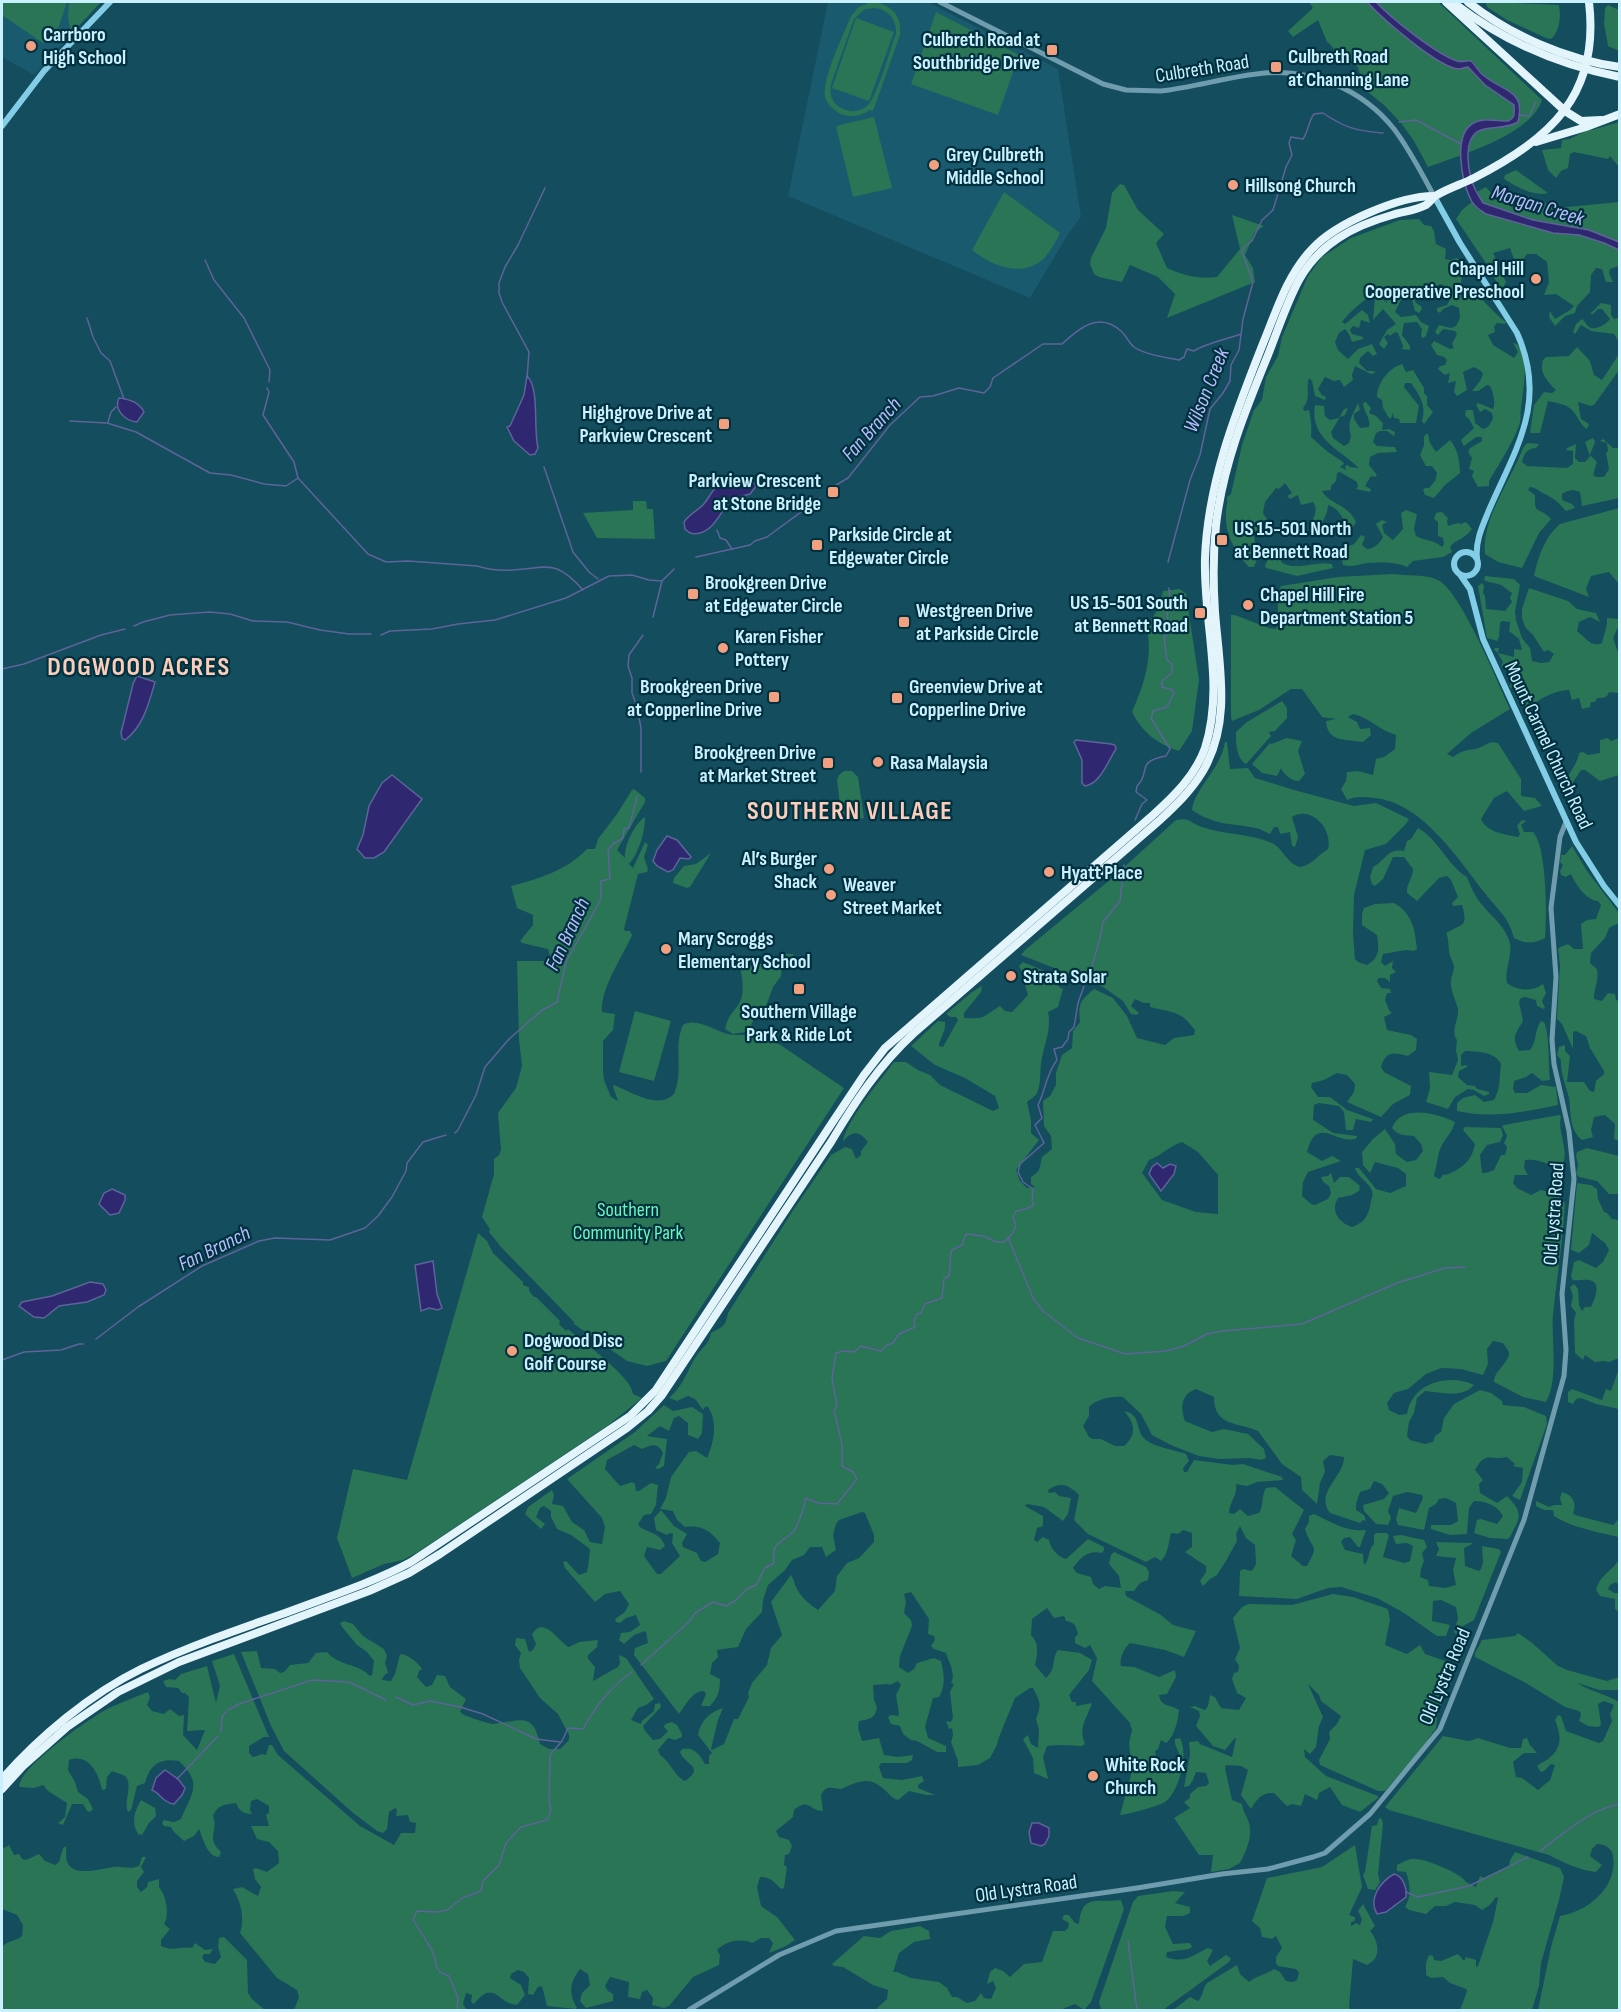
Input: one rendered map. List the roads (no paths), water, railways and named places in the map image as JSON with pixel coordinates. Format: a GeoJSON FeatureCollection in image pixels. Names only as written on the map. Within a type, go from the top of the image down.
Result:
{"type":"FeatureCollection","features":[{"type":"Feature","properties":{"kind":"highway"},"geometry":{"type":"LineString","coordinates":[[1446,2],[1565,111],[1583,122],[1600,120]]}},
{"type":"Feature","properties":{"kind":"highway"},"geometry":{"type":"LineString","coordinates":[[1451,2],[1486,27],[1522,47],[1584,69],[1620,76]]}},
{"type":"Feature","properties":{"kind":"highway"},"geometry":{"type":"LineString","coordinates":[[1468,2],[1502,25],[1553,50],[1590,62],[1620,67]]}},
{"type":"Feature","properties":{"kind":"highway"},"geometry":{"type":"LineString","coordinates":[[2,1779],[29,1750],[104,1691],[125,1678],[184,1651],[380,1577],[411,1562],[630,1416],[656,1390],[831,1123],[885,1048],[1153,815],[1191,776],[1204,748],[1212,714],[1214,692],[1205,574],[1215,485],[1233,420],[1283,295],[1302,260],[1332,231],[1377,210],[1446,191],[1483,173],[1535,142],[1565,111],[1581,83],[1587,66],[1591,42],[1592,25],[1589,2]]}},
{"type":"Feature","properties":{"kind":"highway"},"geometry":{"type":"LineString","coordinates":[[1535,142],[1550,139],[1620,114]]}},
{"type":"Feature","properties":{"kind":"highway"},"geometry":{"type":"LineString","coordinates":[[2,1789],[23,1766],[67,1727],[118,1692],[178,1662],[369,1591],[414,1570],[627,1428],[648,1411],[662,1395],[853,1106],[890,1056],[1160,820],[1187,794],[1204,770],[1213,750],[1219,726],[1223,691],[1214,589],[1214,556],[1219,504],[1233,445],[1287,306],[1306,269],[1334,240],[1371,221],[1426,205],[1434,196]]}},
{"type":"Feature","properties":{"kind":"main road"},"geometry":{"type":"LineString","coordinates":[[2,126],[44,71],[110,2]]}},
{"type":"Feature","properties":{"kind":"main road"},"geometry":{"type":"LineString","coordinates":[[1434,196],[1460,243],[1517,333],[1528,365],[1529,405],[1525,428],[1477,543],[1468,552],[1460,553],[1455,559],[1454,567],[1461,576],[1472,576],[1479,566],[1477,543]]}},
{"type":"Feature","properties":{"kind":"main road"},"geometry":{"type":"LineString","coordinates":[[1468,552],[1478,558]]}},
{"type":"Feature","properties":{"kind":"main road","name":"Mount Carmel Church Road"},"geometry":{"type":"LineString","coordinates":[[1461,576],[1470,589],[1483,639],[1566,822],[1584,857],[1620,906]]}},
{"type":"Feature","properties":{"kind":"main road","name":"Mount Carmel Church Road"},"geometry":{"type":"LineString","coordinates":[[1470,589],[1472,576]]}},
{"type":"Feature","properties":{"kind":"street","name":"Culbreth Road"},"geometry":{"type":"LineString","coordinates":[[940,2],[1075,71],[1119,89],[1161,91],[1277,72],[1312,76],[1337,84],[1371,106],[1391,125],[1414,159],[1434,196]]}},
{"type":"Feature","properties":{"kind":"street","name":"Old Lystra Road"},"geometry":{"type":"LineString","coordinates":[[689,2010],[779,1955],[836,1931],[1268,1869],[1325,1853],[1370,1814],[1429,1744],[1440,1729],[1524,1520],[1564,1376],[1566,1350],[1562,1294],[1574,1179],[1569,1131],[1554,1064],[1552,1040],[1556,977],[1551,908],[1560,837],[1566,822]]}},
{"type":"Feature","properties":{"kind":"waterway"},"geometry":{"type":"LineString","coordinates":[[1519,115],[1529,116],[1536,102]]}},
{"type":"Feature","properties":{"kind":"waterway","name":"Wilson Creek"},"geometry":{"type":"LineString","coordinates":[[1168,562],[1190,480],[1200,455],[1210,409],[1230,381],[1231,365],[1239,350],[1243,319],[1253,282],[1242,252],[1244,247],[1252,241],[1262,220],[1273,210],[1292,155],[1289,143],[1291,137],[1303,139],[1314,114],[1323,113],[1352,128],[1383,133]]}},
{"type":"Feature","properties":{"kind":"waterway","name":"Wilson Creek"},"geometry":{"type":"LineString","coordinates":[[1399,122],[1416,120],[1461,144]]}},
{"type":"Feature","properties":{"kind":"waterway"},"geometry":{"type":"LineString","coordinates":[[527,378],[529,352],[502,302],[499,283],[545,188]]}},
{"type":"Feature","properties":{"kind":"waterway"},"geometry":{"type":"LineString","coordinates":[[205,260],[214,280],[244,318],[270,370],[269,382]]}},
{"type":"Feature","properties":{"kind":"waterway"},"geometry":{"type":"LineString","coordinates":[[87,318],[101,353],[110,361],[124,399]]}},
{"type":"Feature","properties":{"kind":"waterway","name":"Fan Branch"},"geometry":{"type":"LineString","coordinates":[[836,485],[848,478],[890,425],[920,397],[933,396],[959,388],[984,393],[990,387],[993,378],[1043,344],[1062,344],[1090,324],[1098,322],[1114,326],[1139,350],[1179,360],[1184,357],[1187,349],[1194,351],[1241,334]]}},
{"type":"Feature","properties":{"kind":"waterway"},"geometry":{"type":"LineString","coordinates":[[267,388],[269,392],[263,415],[294,462],[298,478],[368,554],[386,562],[408,561],[500,570],[553,568],[568,575],[583,590]]}},
{"type":"Feature","properties":{"kind":"waterway"},"geometry":{"type":"LineString","coordinates":[[108,422],[111,412],[116,407]]}},
{"type":"Feature","properties":{"kind":"waterway"},"geometry":{"type":"LineString","coordinates":[[70,421],[107,423],[136,432],[210,473],[286,486],[298,478]]}},
{"type":"Feature","properties":{"kind":"waterway"},"geometry":{"type":"LineString","coordinates":[[544,467],[573,552],[589,572],[598,579]]}},
{"type":"Feature","properties":{"kind":"waterway","name":"Fan Branch"},"geometry":{"type":"LineString","coordinates":[[696,557],[750,545],[767,537],[820,498]]}},
{"type":"Feature","properties":{"kind":"waterway"},"geometry":{"type":"LineString","coordinates":[[717,530],[720,538],[726,540],[732,549]]}},
{"type":"Feature","properties":{"kind":"waterway","name":"Fan Branch"},"geometry":{"type":"LineString","coordinates":[[653,617],[662,581],[674,569]]}},
{"type":"Feature","properties":{"kind":"waterway"},"geometry":{"type":"LineString","coordinates":[[381,635],[390,631],[432,629],[495,620],[566,598],[609,576],[632,575],[662,581]]}},
{"type":"Feature","properties":{"kind":"waterway","name":"Wilson Creek"},"geometry":{"type":"LineString","coordinates":[[1135,820],[1142,804],[1147,800],[1136,792],[1145,768],[1150,761],[1166,756],[1170,749],[1151,718],[1153,711],[1167,707],[1174,693],[1173,690],[1162,687],[1162,681],[1172,673],[1172,664],[1167,660],[1164,638],[1169,632],[1167,614],[1170,604],[1169,588]]}},
{"type":"Feature","properties":{"kind":"waterway"},"geometry":{"type":"LineString","coordinates":[[134,626],[170,615],[210,612],[230,614],[253,621],[287,622],[320,630],[371,634]]}},
{"type":"Feature","properties":{"kind":"waterway"},"geometry":{"type":"LineString","coordinates":[[2,669],[24,664],[101,635],[125,629]]}},
{"type":"Feature","properties":{"kind":"waterway","name":"Fan Branch"},"geometry":{"type":"LineString","coordinates":[[641,772],[641,728],[628,666],[629,655],[643,635]]}},
{"type":"Feature","properties":{"kind":"waterway","name":"Fan Branch"},"geometry":{"type":"LineString","coordinates":[[455,1133],[476,1095],[485,1067],[509,1039],[541,1011],[557,1002],[566,962],[601,899],[601,881],[610,879],[608,850],[623,838],[624,829],[629,828],[637,797]]}},
{"type":"Feature","properties":{"kind":"waterway","name":"Wilson Creek"},"geometry":{"type":"LineString","coordinates":[[1088,980],[1103,922],[1120,901],[1124,865]]}},
{"type":"Feature","properties":{"kind":"waterway","name":"Wilson Creek"},"geometry":{"type":"LineString","coordinates":[[641,1665],[690,1621],[695,1613],[713,1602],[726,1606],[747,1589],[756,1585],[765,1568],[774,1563],[774,1551],[778,1544],[795,1529],[806,1498],[818,1503],[837,1504],[857,1479],[853,1472],[842,1466],[842,1444],[834,1410],[837,1406],[832,1378],[836,1353],[854,1352],[861,1346],[881,1351],[893,1343],[899,1334],[915,1327],[914,1320],[917,1314],[921,1313],[925,1304],[942,1298],[944,1279],[949,1276],[952,1250],[962,1245],[966,1234],[1004,1242],[1012,1234],[1016,1225],[1013,1217],[1016,1211],[1034,1205],[1033,1189],[1023,1182],[1018,1172],[1020,1164],[1044,1143],[1035,1125],[1042,1118],[1038,1105],[1057,1060],[1054,1049],[1062,1047],[1074,1027],[1078,1003],[1084,986]]}},
{"type":"Feature","properties":{"kind":"waterway","name":"Fan Branch"},"geometry":{"type":"LineString","coordinates":[[96,1339],[138,1307],[202,1266],[259,1241],[275,1238],[330,1240],[365,1228],[378,1216],[392,1197],[406,1171],[407,1163],[423,1142],[446,1135]]}},
{"type":"Feature","properties":{"kind":"waterway"},"geometry":{"type":"LineString","coordinates":[[1008,1237],[1033,1298],[1043,1311],[1078,1338],[1125,1354],[1166,1351],[1184,1346],[1207,1334],[1223,1331],[1302,1324],[1397,1283],[1445,1268],[1465,1267]]}},
{"type":"Feature","properties":{"kind":"waterway","name":"Fan Branch"},"geometry":{"type":"LineString","coordinates":[[2,1360],[24,1352],[61,1350],[83,1344]]}},
{"type":"Feature","properties":{"kind":"waterway","name":"Wilson Creek"},"geometry":{"type":"LineString","coordinates":[[457,2010],[458,1998],[449,1976],[440,1972],[436,1966],[431,1949],[413,1919],[417,1911],[447,1910],[462,1898],[481,1891],[483,1881],[499,1865],[506,1843],[521,1827],[547,1820],[551,1810],[549,1802],[550,1755],[562,1741],[568,1728],[583,1729],[604,1698],[632,1672]]}},
{"type":"Feature","properties":{"kind":"waterway"},"geometry":{"type":"LineString","coordinates":[[228,1710],[239,1704],[312,1680],[349,1682],[386,1700]]}},
{"type":"Feature","properties":{"kind":"waterway"},"geometry":{"type":"LineString","coordinates":[[396,1697],[413,1705],[430,1701],[460,1707],[483,1714],[536,1739],[560,1742]]}},
{"type":"Feature","properties":{"kind":"waterway"},"geometry":{"type":"LineString","coordinates":[[221,1732],[222,1717],[226,1712]]}},
{"type":"Feature","properties":{"kind":"waterway"},"geometry":{"type":"LineString","coordinates":[[177,1779],[218,1736]]}},
{"type":"Feature","properties":{"kind":"waterway"},"geometry":{"type":"LineString","coordinates":[[1540,1851],[1587,1817],[1620,1804]]}},
{"type":"Feature","properties":{"kind":"waterway"},"geometry":{"type":"LineString","coordinates":[[1406,1892],[1418,1897],[1469,1886],[1528,1857]]}},
{"type":"Feature","properties":{"kind":"waterway"},"geometry":{"type":"LineString","coordinates":[[1128,1941],[1137,2010]]}},
{"type":"Feature","properties":{"kind":"place","name":"Carrboro High School"},"geometry":{"type":"Point","coordinates":[31,46]}},
{"type":"Feature","properties":{"kind":"place","name":"Culbreth Road at Southbridge Drive"},"geometry":{"type":"Point","coordinates":[1052,50]}},
{"type":"Feature","properties":{"kind":"place","name":"Culbreth Road at Channing Lane"},"geometry":{"type":"Point","coordinates":[1276,67]}},
{"type":"Feature","properties":{"kind":"place","name":"Grey Culbreth Middle School"},"geometry":{"type":"Point","coordinates":[934,165]}},
{"type":"Feature","properties":{"kind":"place","name":"Hillsong Church"},"geometry":{"type":"Point","coordinates":[1233,185]}},
{"type":"Feature","properties":{"kind":"place","name":"Chapel Hill Cooperative Preschool"},"geometry":{"type":"Point","coordinates":[1536,279]}},
{"type":"Feature","properties":{"kind":"place","name":"Highgrove Drive at Parkview Crescent"},"geometry":{"type":"Point","coordinates":[724,424]}},
{"type":"Feature","properties":{"kind":"place","name":"Parkview Crescent at Stone Bridge"},"geometry":{"type":"Point","coordinates":[833,492]}},
{"type":"Feature","properties":{"kind":"place","name":"US 15-501 North at Bennett Road"},"geometry":{"type":"Point","coordinates":[1222,540]}},
{"type":"Feature","properties":{"kind":"place","name":"Parkside Circle at Edgewater Circle"},"geometry":{"type":"Point","coordinates":[817,545]}},
{"type":"Feature","properties":{"kind":"place","name":"Brookgreen Drive at Edgewater Circle"},"geometry":{"type":"Point","coordinates":[693,594]}},
{"type":"Feature","properties":{"kind":"place","name":"Chapel Hill Fire Department Station 5"},"geometry":{"type":"Point","coordinates":[1248,605]}},
{"type":"Feature","properties":{"kind":"place","name":"US 15-501 South at Bennett Road"},"geometry":{"type":"Point","coordinates":[1200,613]}},
{"type":"Feature","properties":{"kind":"place","name":"Westgreen Drive at Parkside Circle"},"geometry":{"type":"Point","coordinates":[904,622]}},
{"type":"Feature","properties":{"kind":"place","name":"Karen Fisher Pottery"},"geometry":{"type":"Point","coordinates":[723,648]}},
{"type":"Feature","properties":{"kind":"place","name":"Brookgreen Drive at Copperline Drive"},"geometry":{"type":"Point","coordinates":[774,697]}},
{"type":"Feature","properties":{"kind":"place","name":"Greenview Drive at Copperline Drive"},"geometry":{"type":"Point","coordinates":[897,698]}},
{"type":"Feature","properties":{"kind":"place","name":"Rasa Malaysia"},"geometry":{"type":"Point","coordinates":[878,762]}},
{"type":"Feature","properties":{"kind":"place","name":"Brookgreen Drive at Market Street"},"geometry":{"type":"Point","coordinates":[828,763]}},
{"type":"Feature","properties":{"kind":"place","name":"Al’s Burger Shack"},"geometry":{"type":"Point","coordinates":[829,869]}},
{"type":"Feature","properties":{"kind":"place","name":"Hyatt Place"},"geometry":{"type":"Point","coordinates":[1049,872]}},
{"type":"Feature","properties":{"kind":"place","name":"Weaver Street Market"},"geometry":{"type":"Point","coordinates":[831,895]}},
{"type":"Feature","properties":{"kind":"place","name":"Mary Scroggs Elementary School"},"geometry":{"type":"Point","coordinates":[666,949]}},
{"type":"Feature","properties":{"kind":"place","name":"Strata Solar"},"geometry":{"type":"Point","coordinates":[1011,976]}},
{"type":"Feature","properties":{"kind":"place","name":"Southern Village Park & Ride Lot"},"geometry":{"type":"Point","coordinates":[799,989]}},
{"type":"Feature","properties":{"kind":"place","name":"Dogwood Disc Golf Course"},"geometry":{"type":"Point","coordinates":[512,1351]}},
{"type":"Feature","properties":{"kind":"place","name":"White Rock Church"},"geometry":{"type":"Point","coordinates":[1093,1776]}},
{"type":"Feature","properties":{"kind":"district","name":"DOGWOOD ACRES"},"geometry":{"type":"Point","coordinates":[139,666]}},
{"type":"Feature","properties":{"kind":"district","name":"SOUTHERN VILLAGE"},"geometry":{"type":"Point","coordinates":[850,810]}},
{"type":"Feature","properties":{"kind":"water label","name":"Morgan Creek"},"geometry":{"type":"Point","coordinates":[1538,205]}},
{"type":"Feature","properties":{"kind":"park label","name":"Southern Community Park"},"geometry":{"type":"Point","coordinates":[628,1220]}}]}
